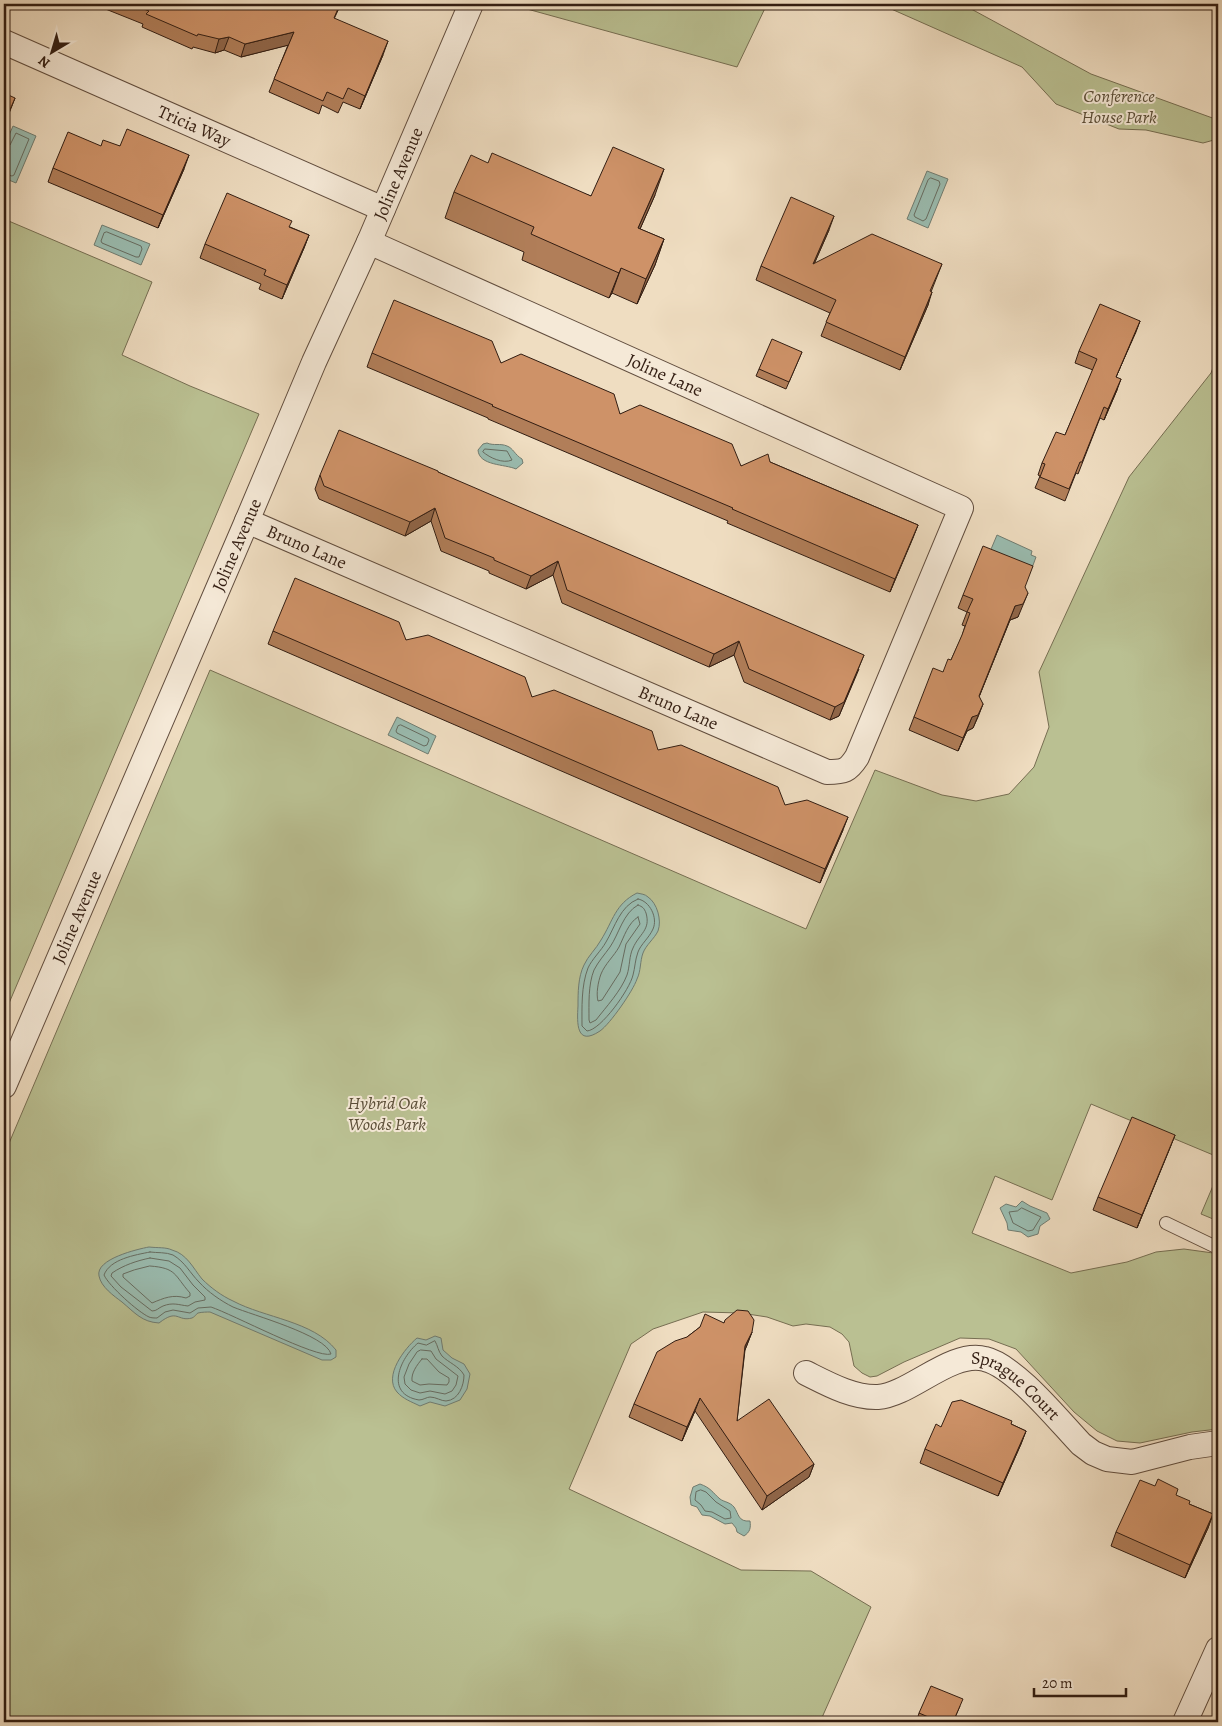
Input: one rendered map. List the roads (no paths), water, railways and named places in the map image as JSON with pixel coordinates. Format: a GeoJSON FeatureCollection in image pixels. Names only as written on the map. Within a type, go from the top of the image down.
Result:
{"type":"FeatureCollection","features":[{"type":"Feature","properties":{"kind":"street","name":"Joline Avenue"},"geometry":{"type":"LineString","coordinates":[[4,1086],[248,521],[314,362],[370,242],[471,4]]}},
{"type":"Feature","properties":{"kind":"street","name":"Tricia Way"},"geometry":{"type":"LineString","coordinates":[[4,42],[384,209]]}},
{"type":"Feature","properties":{"kind":"street","name":"Joline Lane"},"geometry":{"type":"LineString","coordinates":[[370,242],[961,508]]}},
{"type":"Feature","properties":{"kind":"street","name":"Bruno Lane"},"geometry":{"type":"LineString","coordinates":[[248,521],[827,772],[841,772],[850,767],[857,757],[961,508]]}},
{"type":"Feature","properties":{"kind":"street","name":"Sprague Court"},"geometry":{"type":"LineString","coordinates":[[806,1373],[840,1390],[878,1397],[890,1395],[955,1362],[971,1358],[984,1359],[997,1364],[1020,1380],[1081,1444],[1093,1453],[1107,1459],[1132,1462],[1190,1447],[1218,1443]]}},
{"type":"Feature","properties":{"kind":"street"},"geometry":{"type":"LineString","coordinates":[[1185,1722],[1218,1649]]}},
{"type":"Feature","properties":{"kind":"lane"},"geometry":{"type":"LineString","coordinates":[[1166,1223],[1218,1248]]}},
{"type":"Feature","properties":{"kind":"water"},"geometry":{"type":"Polygon","coordinates":[[[13,126],[36,136],[16,183],[4,178],[4,147],[13,126]]]}},
{"type":"Feature","properties":{"kind":"water"},"geometry":{"type":"Polygon","coordinates":[[[927,171],[948,179],[928,228],[907,219],[927,171]]]}},
{"type":"Feature","properties":{"kind":"water"},"geometry":{"type":"Polygon","coordinates":[[[102,225],[150,244],[141,265],[94,245],[102,225]]]}},
{"type":"Feature","properties":{"kind":"water"},"geometry":{"type":"Polygon","coordinates":[[[483,444],[509,447],[522,459],[523,463],[516,469],[488,462],[479,455],[478,450],[483,444]]]}},
{"type":"Feature","properties":{"kind":"water"},"geometry":{"type":"Polygon","coordinates":[[[997,535],[1032,551],[1031,555],[1036,557],[1032,568],[989,554],[997,535]]]}},
{"type":"Feature","properties":{"kind":"water"},"geometry":{"type":"Polygon","coordinates":[[[397,717],[436,736],[428,754],[388,735],[397,717]]]}},
{"type":"Feature","properties":{"kind":"water"},"geometry":{"type":"Polygon","coordinates":[[[637,893],[647,896],[654,903],[659,917],[658,931],[644,950],[635,984],[621,1007],[600,1031],[592,1035],[582,1035],[578,1026],[578,1019],[579,985],[582,970],[619,908],[637,893]]]}},
{"type":"Feature","properties":{"kind":"water"},"geometry":{"type":"Polygon","coordinates":[[[1022,1201],[1047,1213],[1050,1219],[1040,1226],[1038,1234],[1028,1237],[1021,1232],[1008,1230],[1000,1208],[1006,1204],[1016,1207],[1022,1201]]]}},
{"type":"Feature","properties":{"kind":"water"},"geometry":{"type":"Polygon","coordinates":[[[149,1247],[167,1248],[182,1255],[205,1282],[229,1299],[315,1332],[336,1350],[336,1357],[331,1360],[322,1360],[210,1312],[198,1313],[194,1317],[187,1319],[170,1316],[159,1323],[143,1319],[108,1291],[102,1284],[99,1276],[100,1270],[110,1260],[149,1247]]]}},
{"type":"Feature","properties":{"kind":"water"},"geometry":{"type":"Polygon","coordinates":[[[435,1336],[441,1338],[443,1350],[452,1358],[464,1364],[470,1374],[467,1389],[460,1400],[445,1406],[430,1402],[420,1406],[397,1392],[393,1385],[394,1371],[402,1355],[417,1338],[426,1340],[435,1336]]]}},
{"type":"Feature","properties":{"kind":"water"},"geometry":{"type":"Polygon","coordinates":[[[700,1484],[720,1499],[732,1505],[741,1519],[750,1521],[750,1530],[744,1536],[737,1532],[732,1523],[725,1524],[710,1516],[702,1515],[697,1507],[691,1505],[690,1497],[693,1487],[700,1484]]]}},
{"type":"Feature","properties":{"kind":"park label","name":"Conference House Park"},"geometry":{"type":"Point","coordinates":[1119,106]}},
{"type":"Feature","properties":{"kind":"park label","name":"Hybrid Oak Woods Park"},"geometry":{"type":"Point","coordinates":[387,1113]}}]}
